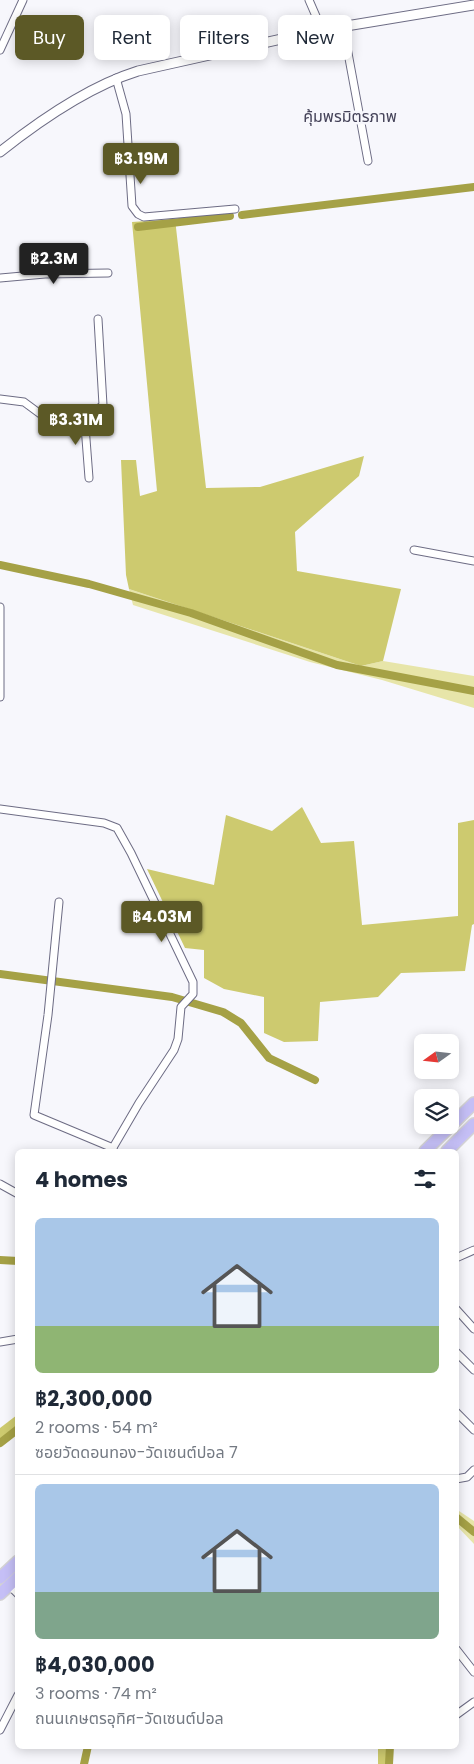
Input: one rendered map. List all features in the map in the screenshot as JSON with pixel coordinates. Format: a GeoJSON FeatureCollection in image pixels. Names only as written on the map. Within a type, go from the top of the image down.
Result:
{"type":"FeatureCollection","features":[{"type":"Feature","properties":{"kind":"main road"},"geometry":{"type":"LineString","coordinates":[[427,1149],[474,1103]]}},
{"type":"Feature","properties":{"kind":"main road"},"geometry":{"type":"LineString","coordinates":[[449,1149],[474,1124]]}},
{"type":"Feature","properties":{"kind":"main road"},"geometry":{"type":"LineString","coordinates":[[0,1594],[4,1582],[15,1566]]}},
{"type":"Feature","properties":{"kind":"street"},"geometry":{"type":"LineString","coordinates":[[0,50],[23,0]]}},
{"type":"Feature","properties":{"kind":"street"},"geometry":{"type":"LineString","coordinates":[[309,0],[316,15]]}},
{"type":"Feature","properties":{"kind":"street"},"geometry":{"type":"LineString","coordinates":[[352,25],[474,5]]}},
{"type":"Feature","properties":{"kind":"street"},"geometry":{"type":"LineString","coordinates":[[0,152],[82,97],[116,78],[138,71],[278,40]]}},
{"type":"Feature","properties":{"kind":"street"},"geometry":{"type":"LineString","coordinates":[[350,60],[368,160]]}},
{"type":"Feature","properties":{"kind":"street"},"geometry":{"type":"LineString","coordinates":[[116,78],[126,114],[132,206],[138,214],[144,217],[236,209]]}},
{"type":"Feature","properties":{"kind":"street"},"geometry":{"type":"LineString","coordinates":[[0,278],[45,274],[108,274]]}},
{"type":"Feature","properties":{"kind":"street"},"geometry":{"type":"LineString","coordinates":[[0,399],[24,402],[43,416],[94,412],[103,405],[98,318]]}},
{"type":"Feature","properties":{"kind":"street"},"geometry":{"type":"LineString","coordinates":[[84,413],[89,478]]}},
{"type":"Feature","properties":{"kind":"street"},"geometry":{"type":"LineString","coordinates":[[414,550],[474,561]]}},
{"type":"Feature","properties":{"kind":"street"},"geometry":{"type":"LineString","coordinates":[[0,607],[0,698]]}},
{"type":"Feature","properties":{"kind":"street"},"geometry":{"type":"LineString","coordinates":[[0,810],[104,823],[117,828],[131,852],[193,982],[193,994],[180,1007],[178,1039],[174,1050],[139,1102],[112,1149],[34,1115],[59,902]]}},
{"type":"Feature","properties":{"kind":"street"},"geometry":{"type":"LineString","coordinates":[[0,1184],[15,1192]]}},
{"type":"Feature","properties":{"kind":"street"},"geometry":{"type":"LineString","coordinates":[[459,1257],[474,1250]]}},
{"type":"Feature","properties":{"kind":"street"},"geometry":{"type":"LineString","coordinates":[[459,1312],[474,1329]]}},
{"type":"Feature","properties":{"kind":"street"},"geometry":{"type":"LineString","coordinates":[[0,1342],[15,1340]]}},
{"type":"Feature","properties":{"kind":"street"},"geometry":{"type":"LineString","coordinates":[[459,1355],[474,1370]]}},
{"type":"Feature","properties":{"kind":"street"},"geometry":{"type":"LineString","coordinates":[[459,1415],[474,1430]]}},
{"type":"Feature","properties":{"kind":"street"},"geometry":{"type":"LineString","coordinates":[[459,1478],[467,1477],[474,1470]]}},
{"type":"Feature","properties":{"kind":"street"},"geometry":{"type":"LineString","coordinates":[[4,1582],[15,1591]]}},
{"type":"Feature","properties":{"kind":"street"},"geometry":{"type":"LineString","coordinates":[[459,1653],[474,1672]]}},
{"type":"Feature","properties":{"kind":"street"},"geometry":{"type":"LineString","coordinates":[[0,1730],[15,1701]]}},
{"type":"Feature","properties":{"kind":"street"},"geometry":{"type":"LineString","coordinates":[[459,1713],[474,1702]]}},
{"type":"Feature","properties":{"kind":"shaded area"},"geometry":{"type":"Polygon","coordinates":[[[175,219],[206,488],[260,487],[364,456],[359,476],[295,532],[297,571],[401,589],[383,661],[361,666],[129,589],[126,575],[121,460],[136,460],[140,496],[157,491],[132,222],[175,219]]]}},
{"type":"Feature","properties":{"kind":"shaded area"},"geometry":{"type":"Polygon","coordinates":[[[129,589],[361,666],[383,661],[474,676],[474,708],[382,680],[310,662],[133,605],[129,589]]]}},
{"type":"Feature","properties":{"kind":"shaded area"},"geometry":{"type":"Polygon","coordinates":[[[302,807],[321,843],[354,841],[362,925],[458,916],[458,823],[474,820],[474,924],[472,925],[465,971],[401,973],[378,997],[320,1002],[318,1041],[284,1042],[264,1033],[264,997],[224,989],[204,978],[204,950],[185,948],[147,869],[214,885],[226,815],[272,831],[302,807]]]}},
{"type":"Feature","properties":{"kind":"shaded area"},"geometry":{"type":"Polygon","coordinates":[[[15,1417],[15,1431],[0,1442],[0,1428],[15,1417]]]}},
{"type":"Feature","properties":{"kind":"shaded area"},"geometry":{"type":"Polygon","coordinates":[[[459,1511],[474,1521],[474,1544],[459,1528],[459,1511]]]}},
{"type":"Feature","properties":{"kind":"shaded area"},"geometry":{"type":"Polygon","coordinates":[[[378,1749],[393,1749],[393,1764],[378,1764],[378,1749]]]}},
{"type":"Feature","properties":{"kind":"waterway"},"geometry":{"type":"LineString","coordinates":[[242,215],[474,187]]}},
{"type":"Feature","properties":{"kind":"waterway"},"geometry":{"type":"LineString","coordinates":[[138,227],[230,216]]}},
{"type":"Feature","properties":{"kind":"waterway"},"geometry":{"type":"LineString","coordinates":[[0,565],[89,584],[191,613],[337,665],[474,691]]}},
{"type":"Feature","properties":{"kind":"waterway"},"geometry":{"type":"LineString","coordinates":[[0,974],[172,997],[223,1012],[241,1023],[269,1058],[315,1080]]}},
{"type":"Feature","properties":{"kind":"waterway"},"geometry":{"type":"LineString","coordinates":[[0,1260],[15,1261]]}},
{"type":"Feature","properties":{"kind":"waterway"},"geometry":{"type":"LineString","coordinates":[[0,1443],[15,1431]]}},
{"type":"Feature","properties":{"kind":"waterway"},"geometry":{"type":"LineString","coordinates":[[459,1520],[474,1532]]}},
{"type":"Feature","properties":{"kind":"waterway"},"geometry":{"type":"LineString","coordinates":[[84,1764],[87,1749]]}},
{"type":"Feature","properties":{"kind":"waterway"},"geometry":{"type":"LineString","coordinates":[[389,1764],[390,1749]]}},
{"type":"Feature","properties":{"kind":"district","name":"คุ้มพรมิตรภาพ"},"geometry":{"type":"Point","coordinates":[350,116]}}]}
